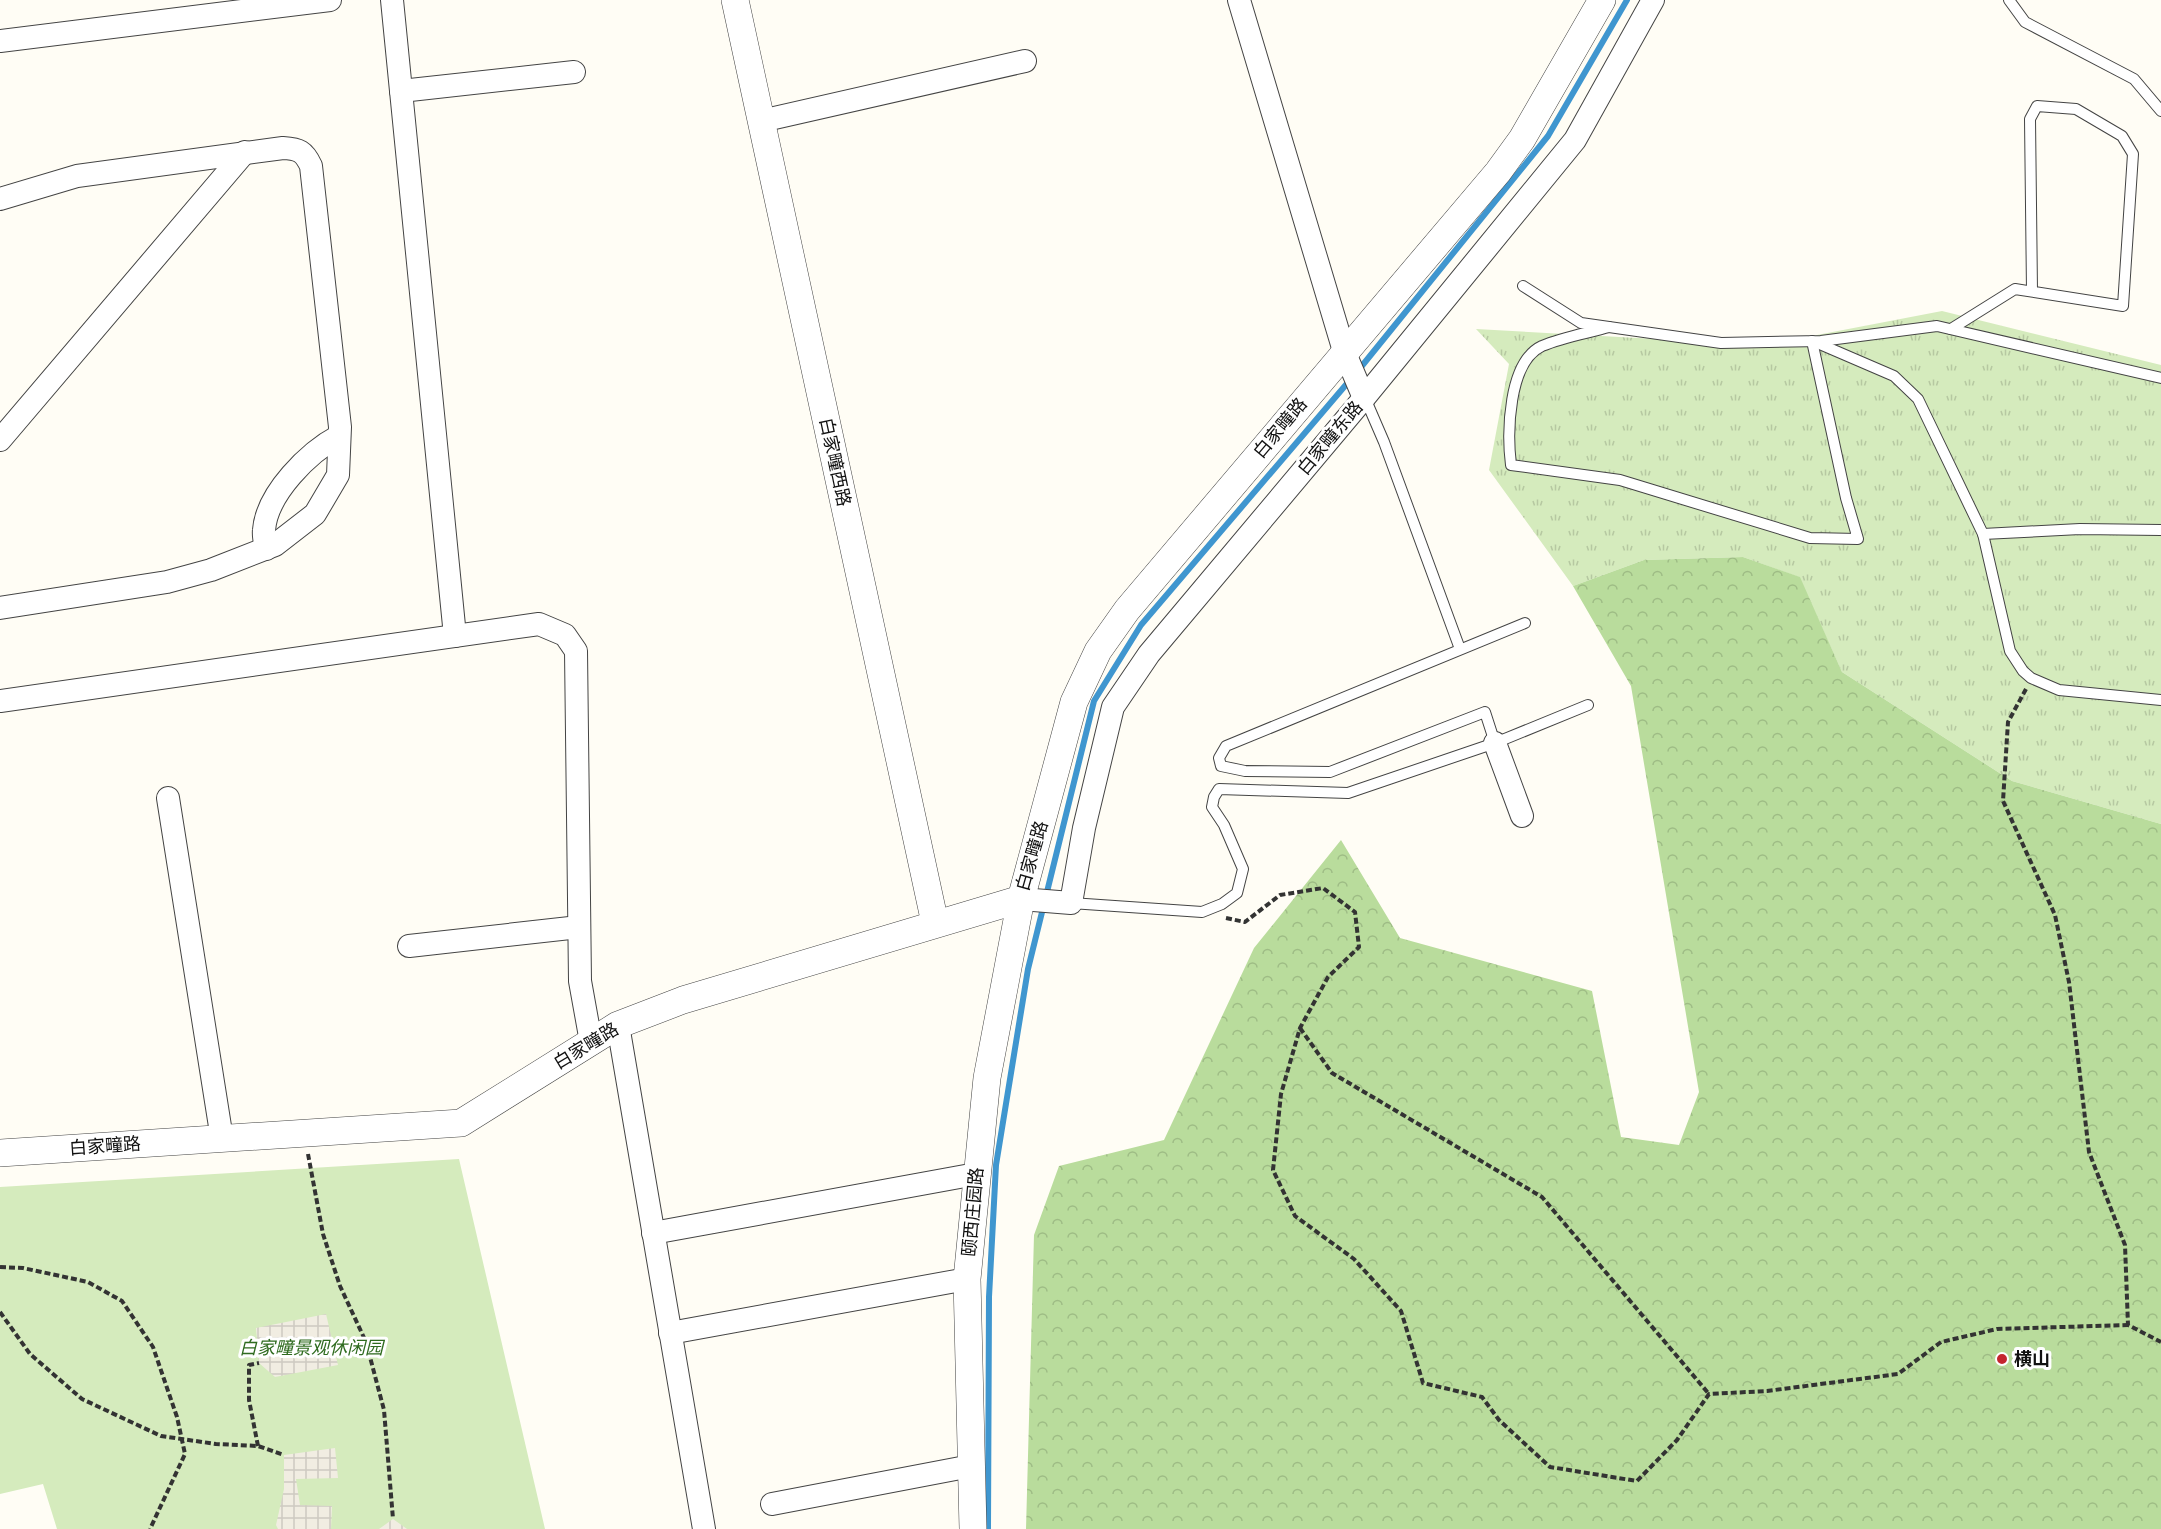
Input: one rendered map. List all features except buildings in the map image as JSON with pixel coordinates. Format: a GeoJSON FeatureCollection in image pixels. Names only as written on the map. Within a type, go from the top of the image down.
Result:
{"type":"FeatureCollection","features":[{"type":"Feature","properties":{"kind":"street"},"geometry":{"type":"LineString","coordinates":[[0,41],[330,0]]}},
{"type":"Feature","properties":{"kind":"street"},"geometry":{"type":"LineString","coordinates":[[392,0],[455,636]]}},
{"type":"Feature","properties":{"kind":"street","name":"白家疃西路"},"geometry":{"type":"LineString","coordinates":[[735,0],[935,924]]}},
{"type":"Feature","properties":{"kind":"street"},"geometry":{"type":"LineString","coordinates":[[1239,0],[1354,375]]}},
{"type":"Feature","properties":{"kind":"street","name":"白家疃路"},"geometry":{"type":"LineString","coordinates":[[0,1153],[461,1123],[618,1025],[682,1000],[935,924],[1045,901],[1074,702],[1098,651],[1127,610],[1354,375],[1522,140],[1602,0]]}},
{"type":"Feature","properties":{"kind":"street","name":"白家疃东路"},"geometry":{"type":"LineString","coordinates":[[1045,901],[1084,828],[1113,707],[1149,654],[1354,375],[1575,140],[1653,0]]}},
{"type":"Feature","properties":{"kind":"street"},"geometry":{"type":"LineString","coordinates":[[761,122],[1025,61]]}},
{"type":"Feature","properties":{"kind":"street"},"geometry":{"type":"LineString","coordinates":[[401,91],[574,72]]}},
{"type":"Feature","properties":{"kind":"street"},"geometry":{"type":"LineString","coordinates":[[0,199],[77,176],[245,152],[297,148],[305,153],[311,166],[339,436],[338,474],[315,514],[275,545],[211,570],[167,582],[0,608]]}},
{"type":"Feature","properties":{"kind":"street"},"geometry":{"type":"LineString","coordinates":[[0,440],[245,152]]}},
{"type":"Feature","properties":{"kind":"street"},"geometry":{"type":"LineString","coordinates":[[266,549],[264,529],[279,494],[296,468],[319,446],[339,436]]}},
{"type":"Feature","properties":{"kind":"street"},"geometry":{"type":"LineString","coordinates":[[0,701],[538,624],[565,635],[576,651],[580,981],[591,1042]]}},
{"type":"Feature","properties":{"kind":"street"},"geometry":{"type":"LineString","coordinates":[[1495,743],[1522,816]]}},
{"type":"Feature","properties":{"kind":"street"},"geometry":{"type":"LineString","coordinates":[[168,798],[222,1139]]}},
{"type":"Feature","properties":{"kind":"street","name":"颐西庄园路"},"geometry":{"type":"LineString","coordinates":[[973,1529],[967,1279],[987,1078],[1045,901]]}},
{"type":"Feature","properties":{"kind":"street"},"geometry":{"type":"LineString","coordinates":[[409,946],[579,927]]}},
{"type":"Feature","properties":{"kind":"street"},"geometry":{"type":"LineString","coordinates":[[618,1025],[704,1529]]}},
{"type":"Feature","properties":{"kind":"street"},"geometry":{"type":"LineString","coordinates":[[653,1233],[976,1174]]}},
{"type":"Feature","properties":{"kind":"street"},"geometry":{"type":"LineString","coordinates":[[670,1333],[967,1279]]}},
{"type":"Feature","properties":{"kind":"street"},"geometry":{"type":"LineString","coordinates":[[772,1504],[971,1466]]}},
{"type":"Feature","properties":{"kind":"lane"},"geometry":{"type":"LineString","coordinates":[[2009,0],[2025,22],[2134,79],[2161,111]]}},
{"type":"Feature","properties":{"kind":"lane"},"geometry":{"type":"LineString","coordinates":[[1952,329],[2015,289],[2122,306],[2133,154],[2122,136],[2076,109],[2037,106],[2030,119],[2032,291]]}},
{"type":"Feature","properties":{"kind":"lane"},"geometry":{"type":"LineString","coordinates":[[1523,286],[1581,323],[1721,343],[1812,341],[1937,326],[2161,378]]}},
{"type":"Feature","properties":{"kind":"lane"},"geometry":{"type":"LineString","coordinates":[[1609,327],[1540,347],[1517,372],[1508,440],[1511,465],[1620,480],[1810,538],[1858,538],[1846,498],[1812,341]]}},
{"type":"Feature","properties":{"kind":"lane"},"geometry":{"type":"LineString","coordinates":[[1812,341],[1894,376],[1918,399],[1983,534],[2010,651],[2023,672],[2059,690],[2161,700]]}},
{"type":"Feature","properties":{"kind":"lane"},"geometry":{"type":"LineString","coordinates":[[1354,375],[1384,442],[1460,649]]}},
{"type":"Feature","properties":{"kind":"lane"},"geometry":{"type":"LineString","coordinates":[[1983,534],[2080,529],[2161,530]]}},
{"type":"Feature","properties":{"kind":"lane"},"geometry":{"type":"LineString","coordinates":[[1495,743],[1485,712],[1329,772],[1245,771],[1221,766],[1218,758],[1226,746],[1525,622]]}},
{"type":"Feature","properties":{"kind":"lane"},"geometry":{"type":"LineString","coordinates":[[1045,901],[1202,912],[1222,904],[1237,893],[1242,869],[1224,825],[1212,807],[1214,797],[1220,789],[1348,794],[1495,743],[1588,705]]}},
{"type":"Feature","properties":{"kind":"path"},"geometry":{"type":"LineString","coordinates":[[2031,678],[2008,722],[2003,801],[2055,915],[2069,982],[2089,1152],[2125,1245],[2128,1325]]}},
{"type":"Feature","properties":{"kind":"path"},"geometry":{"type":"LineString","coordinates":[[1202,912],[1245,922],[1280,896],[1323,888],[1355,912],[1359,946],[1328,977],[1300,1028],[1281,1094],[1273,1170],[1295,1216],[1354,1259],[1401,1311],[1424,1383],[1482,1397],[1499,1420],[1550,1467],[1637,1481],[1677,1440],[1709,1394]]}},
{"type":"Feature","properties":{"kind":"path"},"geometry":{"type":"LineString","coordinates":[[1300,1028],[1332,1073],[1542,1197],[1709,1394]]}},
{"type":"Feature","properties":{"kind":"path"},"geometry":{"type":"LineString","coordinates":[[303,1133],[323,1234],[340,1286],[366,1342],[384,1410],[393,1519]]}},
{"type":"Feature","properties":{"kind":"path"},"geometry":{"type":"LineString","coordinates":[[0,1268],[23,1268],[88,1282],[122,1301],[153,1347],[177,1417],[185,1454],[150,1529]]}},
{"type":"Feature","properties":{"kind":"path"},"geometry":{"type":"LineString","coordinates":[[0,1312],[30,1354],[82,1399],[160,1436],[216,1444],[258,1446],[284,1455]]}},
{"type":"Feature","properties":{"kind":"path"},"geometry":{"type":"LineString","coordinates":[[1709,1394],[1767,1391],[1898,1374],[1941,1342],[1997,1329],[2128,1325],[2161,1342]]}},
{"type":"Feature","properties":{"kind":"path"},"geometry":{"type":"LineString","coordinates":[[258,1446],[249,1400],[249,1365],[260,1364]]}},
{"type":"Feature","properties":{"kind":"green space"},"geometry":{"type":"Polygon","coordinates":[[[1942,311],[2161,365],[2161,824],[2012,781],[1842,672],[1799,577],[1743,557],[1644,560],[1573,586],[1489,470],[1509,364],[1476,329],[1765,345],[1942,311]]]}},
{"type":"Feature","properties":{"kind":"green space"},"geometry":{"type":"Polygon","coordinates":[[[1743,557],[1800,577],[1842,672],[2012,781],[2161,824],[2161,1529],[1026,1529],[1034,1235],[1059,1166],[1164,1140],[1254,948],[1341,840],[1400,938],[1592,991],[1621,1137],[1679,1145],[1699,1092],[1631,686],[1573,586],[1644,560],[1743,557]]]}},
{"type":"Feature","properties":{"kind":"green space","name":"白家疃景观休闲园"},"geometry":{"type":"Polygon","coordinates":[[[459,1159],[545,1529],[57,1529],[43,1484],[0,1494],[0,1187],[459,1159]]]}},
{"type":"Feature","properties":{"kind":"shaded area"},"geometry":{"type":"Polygon","coordinates":[[[326,1314],[338,1365],[275,1377],[259,1363],[256,1328],[326,1314]]]}},
{"type":"Feature","properties":{"kind":"shaded area"},"geometry":{"type":"Polygon","coordinates":[[[335,1448],[338,1478],[296,1479],[300,1505],[332,1506],[331,1529],[278,1529],[276,1525],[284,1489],[284,1455],[335,1448]]]}},
{"type":"Feature","properties":{"kind":"shaded area"},"geometry":{"type":"Polygon","coordinates":[[[393,1519],[407,1529],[379,1529],[393,1519]]]}},
{"type":"Feature","properties":{"kind":"waterway"},"geometry":{"type":"LineString","coordinates":[[1357,372],[1548,136],[1627,0]]}},
{"type":"Feature","properties":{"kind":"waterway"},"geometry":{"type":"LineString","coordinates":[[988,1529],[989,1297],[996,1165],[1028,969],[1094,701],[1141,625],[1350,380]]}},
{"type":"Feature","properties":{"kind":"place","name":"横山"},"geometry":{"type":"Point","coordinates":[2002,1359]}}]}
